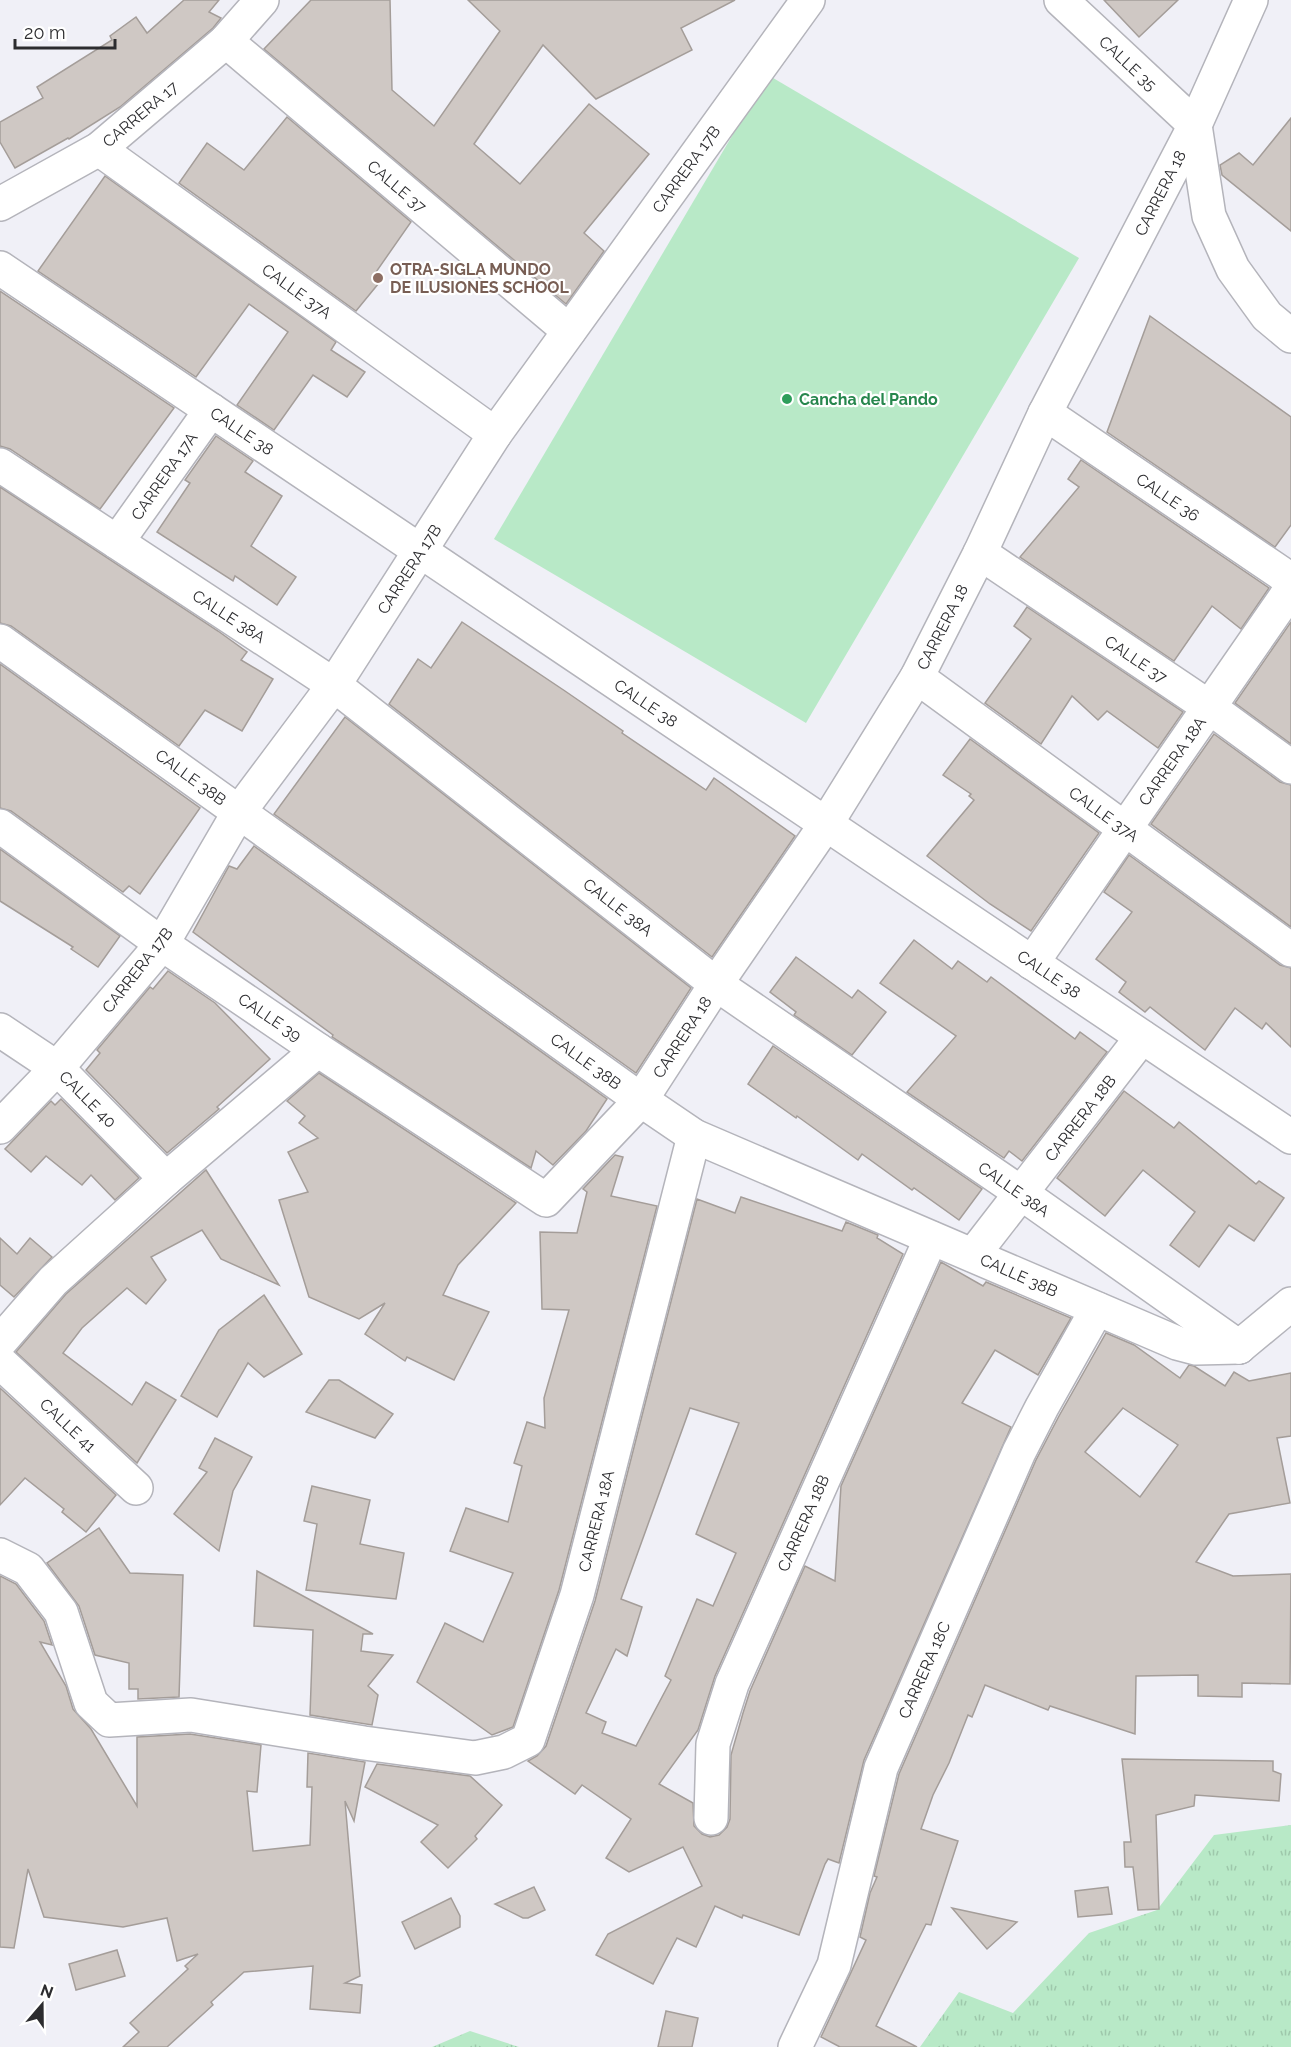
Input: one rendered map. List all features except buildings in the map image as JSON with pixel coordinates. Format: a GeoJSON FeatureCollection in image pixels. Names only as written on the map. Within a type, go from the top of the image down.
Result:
{"type":"FeatureCollection","features":[{"type":"Feature","properties":{"kind":"street","name":"CARRERA 17"},"geometry":{"type":"LineString","coordinates":[[0,204],[99,149],[226,41],[262,0]]}},
{"type":"Feature","properties":{"kind":"street","name":"CARRERA 17B"},"geometry":{"type":"LineString","coordinates":[[0,1127],[57,1068],[162,944],[238,812],[334,686],[495,434],[808,0]]}},
{"type":"Feature","properties":{"kind":"street","name":"CALLE 35"},"geometry":{"type":"LineString","coordinates":[[1061,0],[1195,125]]}},
{"type":"Feature","properties":{"kind":"street","name":"CARRERA 18"},"geometry":{"type":"LineString","coordinates":[[546,1200],[641,1100],[716,984],[826,824],[917,677],[980,553],[1045,413],[1195,125],[1251,0]]}},
{"type":"Feature","properties":{"kind":"street","name":"CALLE 37"},"geometry":{"type":"LineString","coordinates":[[226,41],[569,331]]}},
{"type":"Feature","properties":{"kind":"street"},"geometry":{"type":"LineString","coordinates":[[1195,125],[1209,216],[1233,269],[1267,316],[1291,336]]}},
{"type":"Feature","properties":{"kind":"street","name":"CALLE 37A"},"geometry":{"type":"LineString","coordinates":[[99,149],[495,434]]}},
{"type":"Feature","properties":{"kind":"street","name":"CALLE 38"},"geometry":{"type":"LineString","coordinates":[[0,268],[1291,1137]]}},
{"type":"Feature","properties":{"kind":"street","name":"CARRERA 17A"},"geometry":{"type":"LineString","coordinates":[[117,542],[211,410]]}},
{"type":"Feature","properties":{"kind":"street","name":"CALLE 36"},"geometry":{"type":"LineString","coordinates":[[1045,413],[1291,580]]}},
{"type":"Feature","properties":{"kind":"street","name":"CALLE 38A"},"geometry":{"type":"LineString","coordinates":[[0,465],[334,686],[716,984],[1239,1347]]}},
{"type":"Feature","properties":{"kind":"street","name":"CALLE 37"},"geometry":{"type":"LineString","coordinates":[[980,553],[1209,707],[1291,767]]}},
{"type":"Feature","properties":{"kind":"street","name":"CARRERA 18A"},"geometry":{"type":"LineString","coordinates":[[1032,963],[1291,589]]}},
{"type":"Feature","properties":{"kind":"street","name":"CALLE 38B"},"geometry":{"type":"LineString","coordinates":[[0,641],[694,1136],[1176,1344],[1197,1348],[1239,1347]]}},
{"type":"Feature","properties":{"kind":"street","name":"CALLE 37A"},"geometry":{"type":"LineString","coordinates":[[917,677],[1291,950]]}},
{"type":"Feature","properties":{"kind":"street","name":"CALLE 39"},"geometry":{"type":"LineString","coordinates":[[0,826],[162,944],[546,1200]]}},
{"type":"Feature","properties":{"kind":"street","name":"CALLE 40"},"geometry":{"type":"LineString","coordinates":[[0,1030],[57,1068],[166,1179]]}},
{"type":"Feature","properties":{"kind":"street","name":"CARRERA 18B"},"geometry":{"type":"LineString","coordinates":[[974,1255],[1142,1037]]}},
{"type":"Feature","properties":{"kind":"street"},"geometry":{"type":"LineString","coordinates":[[0,1342],[53,1281],[166,1179],[318,1050]]}},
{"type":"Feature","properties":{"kind":"street","name":"CARRERA 18A"},"geometry":{"type":"LineString","coordinates":[[0,1555],[28,1569],[61,1612],[90,1703],[109,1720],[191,1715],[475,1758],[504,1752],[528,1740],[577,1595],[694,1136]]}},
{"type":"Feature","properties":{"kind":"street","name":"CARRERA 18B"},"geometry":{"type":"LineString","coordinates":[[711,1818],[713,1744],[732,1684],[931,1238]]}},
{"type":"Feature","properties":{"kind":"street"},"geometry":{"type":"LineString","coordinates":[[1239,1347],[1291,1304]]}},
{"type":"Feature","properties":{"kind":"street","name":"CARRERA 18C"},"geometry":{"type":"LineString","coordinates":[[795,2047],[834,1965],[881,1768],[1041,1407],[1097,1309]]}},
{"type":"Feature","properties":{"kind":"street","name":"CALLE 41"},"geometry":{"type":"LineString","coordinates":[[0,1362],[136,1488]]}},
{"type":"Feature","properties":{"kind":"green space","name":"Cancha del Pando"},"geometry":{"type":"Polygon","coordinates":[[[768,75],[1079,258],[806,723],[494,539],[768,75]]]}},
{"type":"Feature","properties":{"kind":"green space"},"geometry":{"type":"Polygon","coordinates":[[[1291,1825],[1291,2047],[920,2047],[959,1992],[1013,2013],[1089,1933],[1157,1910],[1214,1835],[1291,1825]]]}},
{"type":"Feature","properties":{"kind":"green space"},"geometry":{"type":"Polygon","coordinates":[[[470,2031],[519,2047],[432,2047],[470,2031]]]}},
{"type":"Feature","properties":{"kind":"place","name":"OTRA-SIGLA MUNDO DE ILUSIONES SCHOOL"},"geometry":{"type":"Point","coordinates":[378,278]}},
{"type":"Feature","properties":{"kind":"place","name":"Cancha del Pando"},"geometry":{"type":"Point","coordinates":[787,399]}}]}
